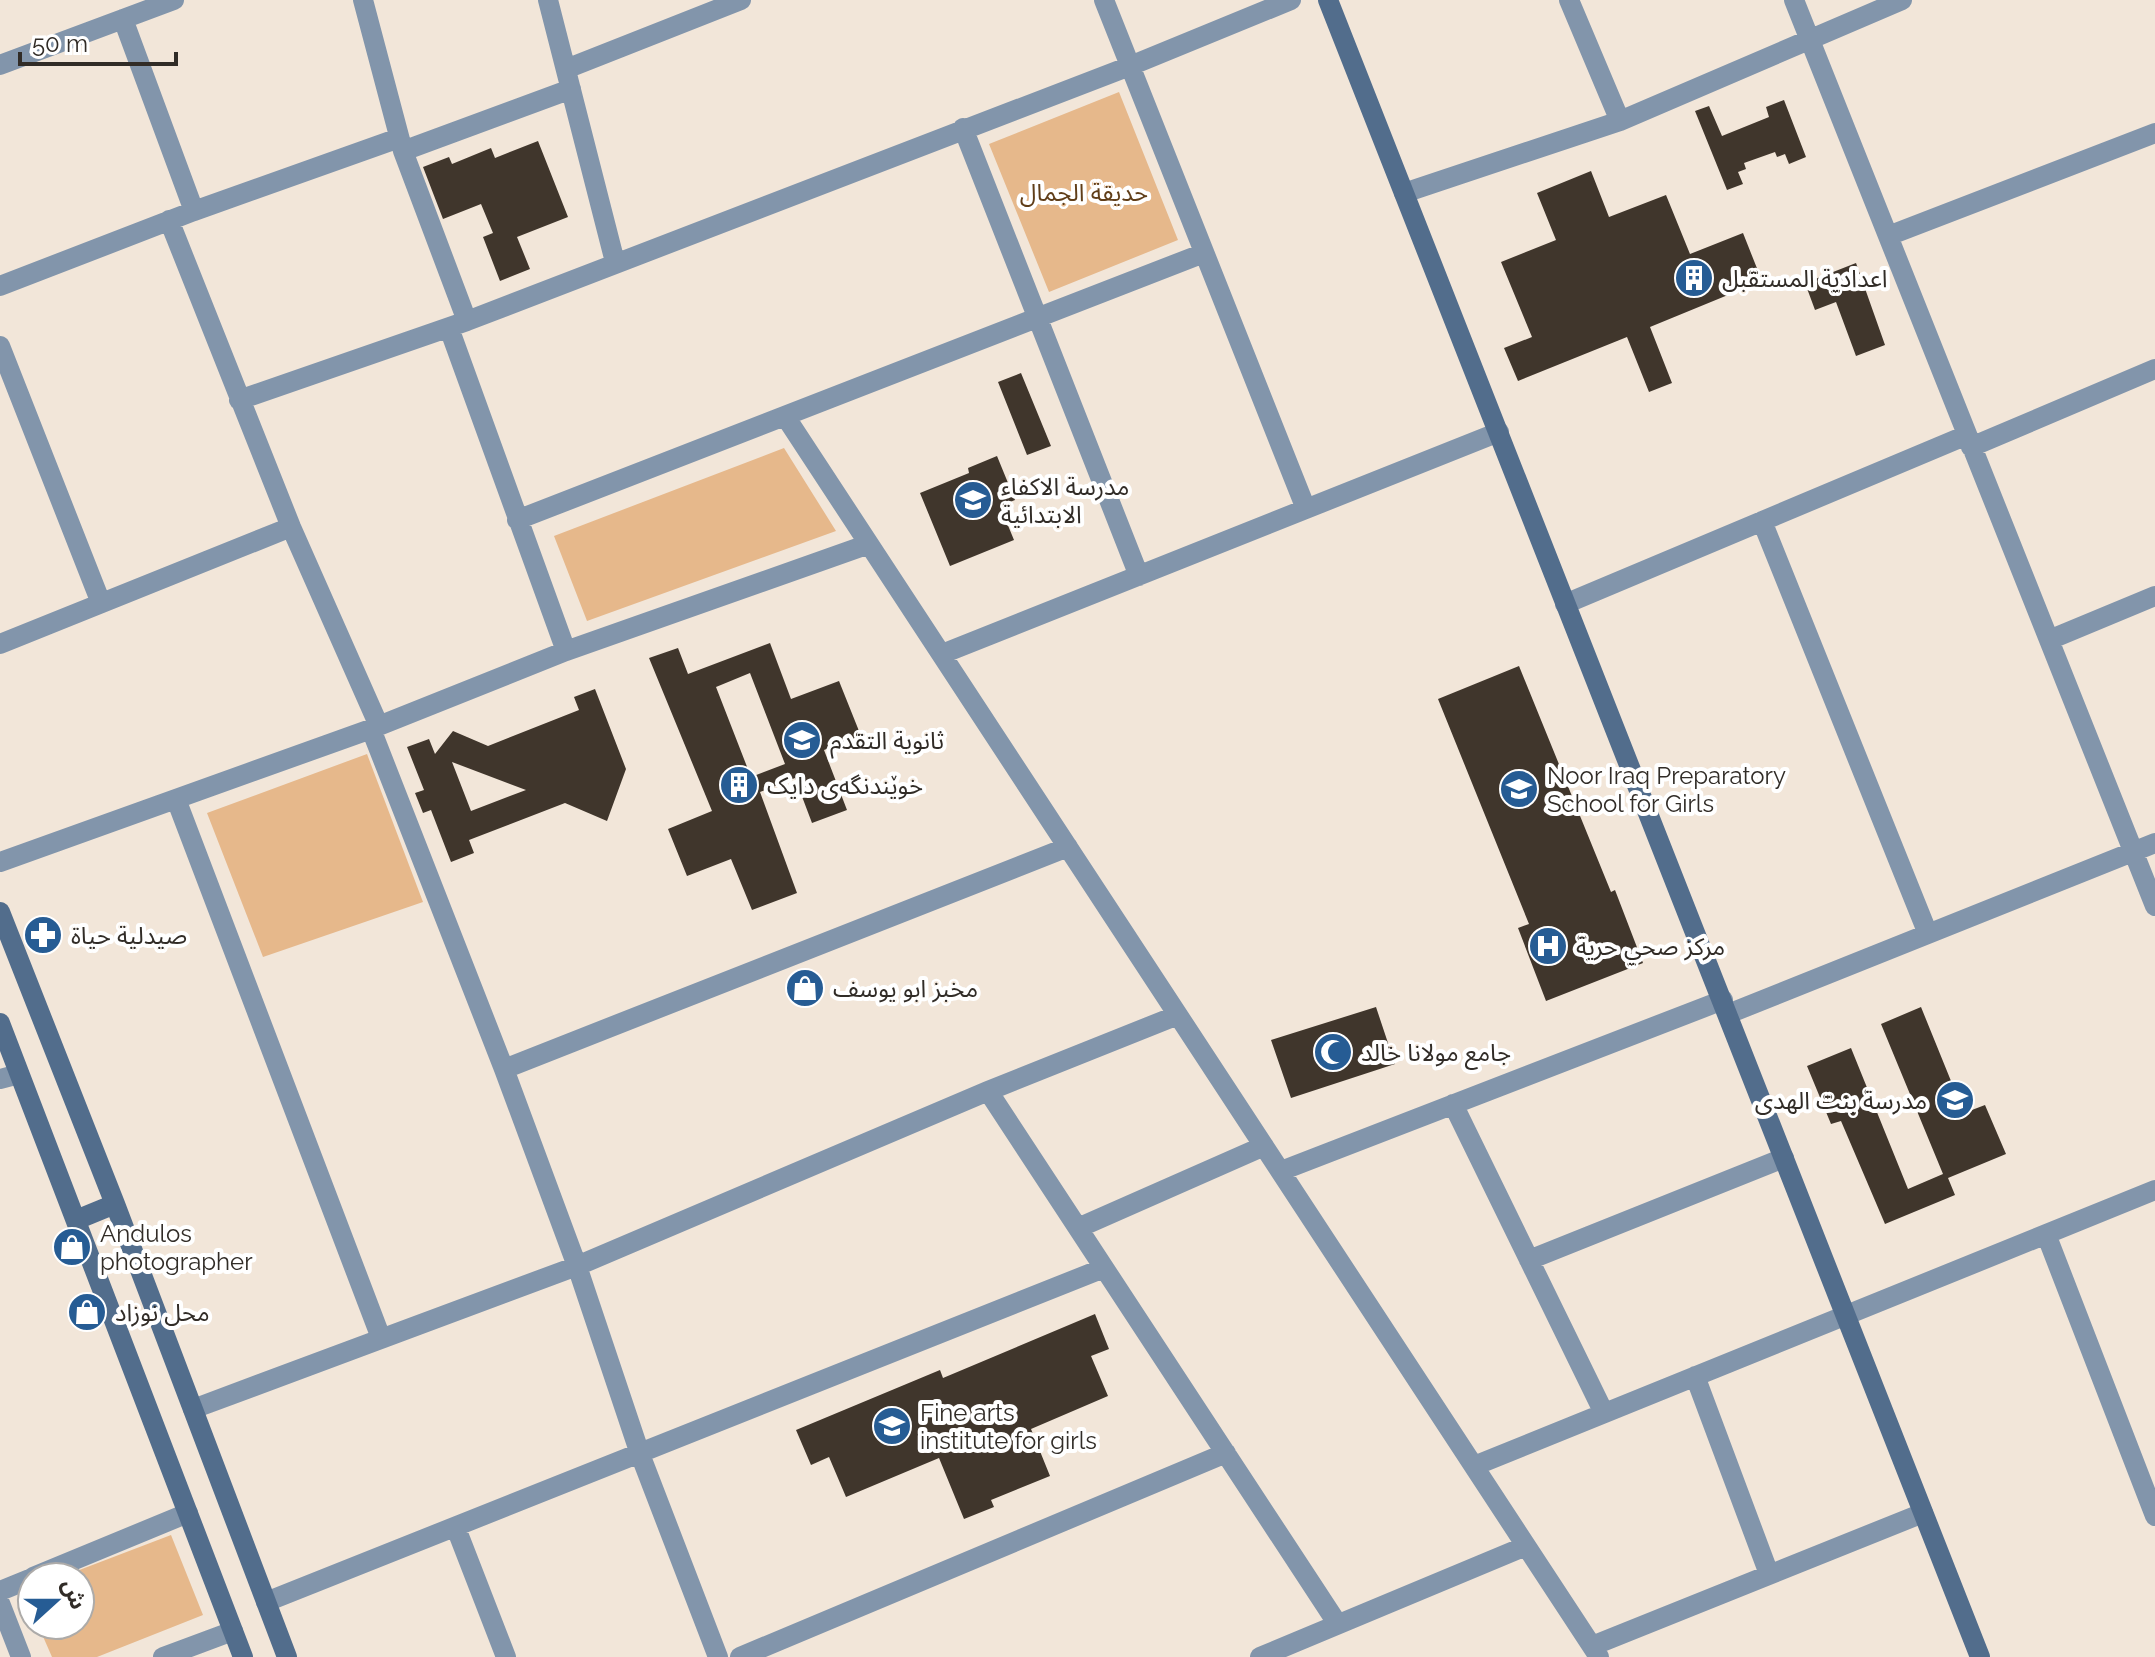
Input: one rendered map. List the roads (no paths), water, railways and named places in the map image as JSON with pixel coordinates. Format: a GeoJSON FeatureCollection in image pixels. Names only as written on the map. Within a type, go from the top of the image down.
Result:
{"type":"FeatureCollection","features":[{"type":"Feature","properties":{"kind":"street"},"geometry":{"type":"LineString","coordinates":[[0,65],[174,0]]}},
{"type":"Feature","properties":{"kind":"street"},"geometry":{"type":"LineString","coordinates":[[363,0],[401,144],[517,520],[566,651]]}},
{"type":"Feature","properties":{"kind":"street"},"geometry":{"type":"LineString","coordinates":[[548,0],[615,262]]}},
{"type":"Feature","properties":{"kind":"street"},"geometry":{"type":"LineString","coordinates":[[0,286],[194,211],[401,144],[568,79],[741,0]]}},
{"type":"Feature","properties":{"kind":"street"},"geometry":{"type":"LineString","coordinates":[[1104,0],[1306,509]]}},
{"type":"Feature","properties":{"kind":"street"},"geometry":{"type":"LineString","coordinates":[[239,400],[458,325],[1130,66],[1291,0]]}},
{"type":"Feature","properties":{"kind":"street"},"geometry":{"type":"LineString","coordinates":[[1328,0],[1980,1657]]}},
{"type":"Feature","properties":{"kind":"street"},"geometry":{"type":"LineString","coordinates":[[1569,0],[1620,121]]}},
{"type":"Feature","properties":{"kind":"street"},"geometry":{"type":"LineString","coordinates":[[1794,0],[2155,906]]}},
{"type":"Feature","properties":{"kind":"street"},"geometry":{"type":"LineString","coordinates":[[1404,193],[1620,121],[1902,0]]}},
{"type":"Feature","properties":{"kind":"street"},"geometry":{"type":"LineString","coordinates":[[123,19],[194,211]]}},
{"type":"Feature","properties":{"kind":"street"},"geometry":{"type":"LineString","coordinates":[[963,128],[1139,576]]}},
{"type":"Feature","properties":{"kind":"street"},"geometry":{"type":"LineString","coordinates":[[1888,236],[2155,133]]}},
{"type":"Feature","properties":{"kind":"street"},"geometry":{"type":"LineString","coordinates":[[169,220],[239,400],[375,728],[577,1266],[640,1454],[718,1657]]}},
{"type":"Feature","properties":{"kind":"street"},"geometry":{"type":"LineString","coordinates":[[517,520],[1204,253]]}},
{"type":"Feature","properties":{"kind":"street"},"geometry":{"type":"LineString","coordinates":[[0,346],[101,603]]}},
{"type":"Feature","properties":{"kind":"street"},"geometry":{"type":"LineString","coordinates":[[1565,604],[1762,521],[2155,369]]}},
{"type":"Feature","properties":{"kind":"street"},"geometry":{"type":"LineString","coordinates":[[785,416],[1596,1652],[1769,1574],[1923,1513]]}},
{"type":"Feature","properties":{"kind":"street"},"geometry":{"type":"LineString","coordinates":[[942,654],[1499,432]]}},
{"type":"Feature","properties":{"kind":"street"},"geometry":{"type":"LineString","coordinates":[[1762,521],[1928,934]]}},
{"type":"Feature","properties":{"kind":"street"},"geometry":{"type":"LineString","coordinates":[[0,644],[291,527]]}},
{"type":"Feature","properties":{"kind":"street"},"geometry":{"type":"LineString","coordinates":[[0,862],[375,728],[566,651],[869,544]]}},
{"type":"Feature","properties":{"kind":"street"},"geometry":{"type":"LineString","coordinates":[[2049,640],[2155,596]]}},
{"type":"Feature","properties":{"kind":"street"},"geometry":{"type":"LineString","coordinates":[[176,799],[381,1338]]}},
{"type":"Feature","properties":{"kind":"street"},"geometry":{"type":"LineString","coordinates":[[1281,1171],[1453,1104],[1928,934],[2155,843]]}},
{"type":"Feature","properties":{"kind":"street"},"geometry":{"type":"LineString","coordinates":[[504,1069],[1068,847]]}},
{"type":"Feature","properties":{"kind":"street"},"geometry":{"type":"LineString","coordinates":[[0,912],[287,1657]]}},
{"type":"Feature","properties":{"kind":"street"},"geometry":{"type":"LineString","coordinates":[[193,1409],[577,1266],[988,1091],[1178,1015]]}},
{"type":"Feature","properties":{"kind":"street"},"geometry":{"type":"LineString","coordinates":[[0,1023],[9,1076],[76,1220],[243,1657]]}},
{"type":"Feature","properties":{"kind":"street"},"geometry":{"type":"LineString","coordinates":[[988,1091],[1337,1623]]}},
{"type":"Feature","properties":{"kind":"street"},"geometry":{"type":"LineString","coordinates":[[1453,1104],[1604,1413]]}},
{"type":"Feature","properties":{"kind":"street"},"geometry":{"type":"LineString","coordinates":[[1078,1228],[1264,1146]]}},
{"type":"Feature","properties":{"kind":"street"},"geometry":{"type":"LineString","coordinates":[[1529,1260],[1784,1158]]}},
{"type":"Feature","properties":{"kind":"street"},"geometry":{"type":"LineString","coordinates":[[1474,1466],[2155,1190]]}},
{"type":"Feature","properties":{"kind":"street"},"geometry":{"type":"LineString","coordinates":[[76,1220],[115,1204]]}},
{"type":"Feature","properties":{"kind":"street"},"geometry":{"type":"LineString","coordinates":[[2046,1234],[2155,1516]]}},
{"type":"Feature","properties":{"kind":"street"},"geometry":{"type":"LineString","coordinates":[[266,1602],[1104,1268]]}},
{"type":"Feature","properties":{"kind":"street"},"geometry":{"type":"LineString","coordinates":[[1695,1376],[1769,1574]]}},
{"type":"Feature","properties":{"kind":"street"},"geometry":{"type":"LineString","coordinates":[[740,1657],[1226,1453]]}},
{"type":"Feature","properties":{"kind":"street"},"geometry":{"type":"LineString","coordinates":[[72,1561],[188,1513]]}},
{"type":"Feature","properties":{"kind":"street"},"geometry":{"type":"LineString","coordinates":[[456,1528],[506,1657]]}},
{"type":"Feature","properties":{"kind":"street"},"geometry":{"type":"LineString","coordinates":[[1260,1657],[1526,1546]]}},
{"type":"Feature","properties":{"kind":"street"},"geometry":{"type":"LineString","coordinates":[[0,1603],[21,1657]]}},
{"type":"Feature","properties":{"kind":"street"},"geometry":{"type":"LineString","coordinates":[[163,1657],[233,1631]]}},
{"type":"Feature","properties":{"kind":"place","name":"اعدادية المستقبل"},"geometry":{"type":"Point","coordinates":[1694,278]}},
{"type":"Feature","properties":{"kind":"place","name":"مدرسة الاكفاء الابتدائية"},"geometry":{"type":"Point","coordinates":[973,500]}},
{"type":"Feature","properties":{"kind":"place","name":"ثانوية التقدم"},"geometry":{"type":"Point","coordinates":[802,740]}},
{"type":"Feature","properties":{"kind":"place","name":"خوێندنگەی دایک"},"geometry":{"type":"Point","coordinates":[739,785]}},
{"type":"Feature","properties":{"kind":"place","name":"Noor Iraq Preparatory School for Girls"},"geometry":{"type":"Point","coordinates":[1519,789]}},
{"type":"Feature","properties":{"kind":"place","name":"صيدلية حياة"},"geometry":{"type":"Point","coordinates":[43,935]}},
{"type":"Feature","properties":{"kind":"place","name":"مركز صحي حرية"},"geometry":{"type":"Point","coordinates":[1548,946]}},
{"type":"Feature","properties":{"kind":"place","name":"مخبز ابو يوسف"},"geometry":{"type":"Point","coordinates":[805,988]}},
{"type":"Feature","properties":{"kind":"place","name":"جامع مولانا خالد"},"geometry":{"type":"Point","coordinates":[1333,1052]}},
{"type":"Feature","properties":{"kind":"place","name":"مدرسة بنت الهدی"},"geometry":{"type":"Point","coordinates":[1955,1100]}},
{"type":"Feature","properties":{"kind":"place","name":"Andulos photographer"},"geometry":{"type":"Point","coordinates":[72,1247]}},
{"type":"Feature","properties":{"kind":"place","name":"محل نوزاد"},"geometry":{"type":"Point","coordinates":[87,1312]}},
{"type":"Feature","properties":{"kind":"place","name":"Fine arts institute for girls"},"geometry":{"type":"Point","coordinates":[892,1426]}},
{"type":"Feature","properties":{"kind":"park label","name":"حديقة الجمال"},"geometry":{"type":"Point","coordinates":[1084,192]}}]}
